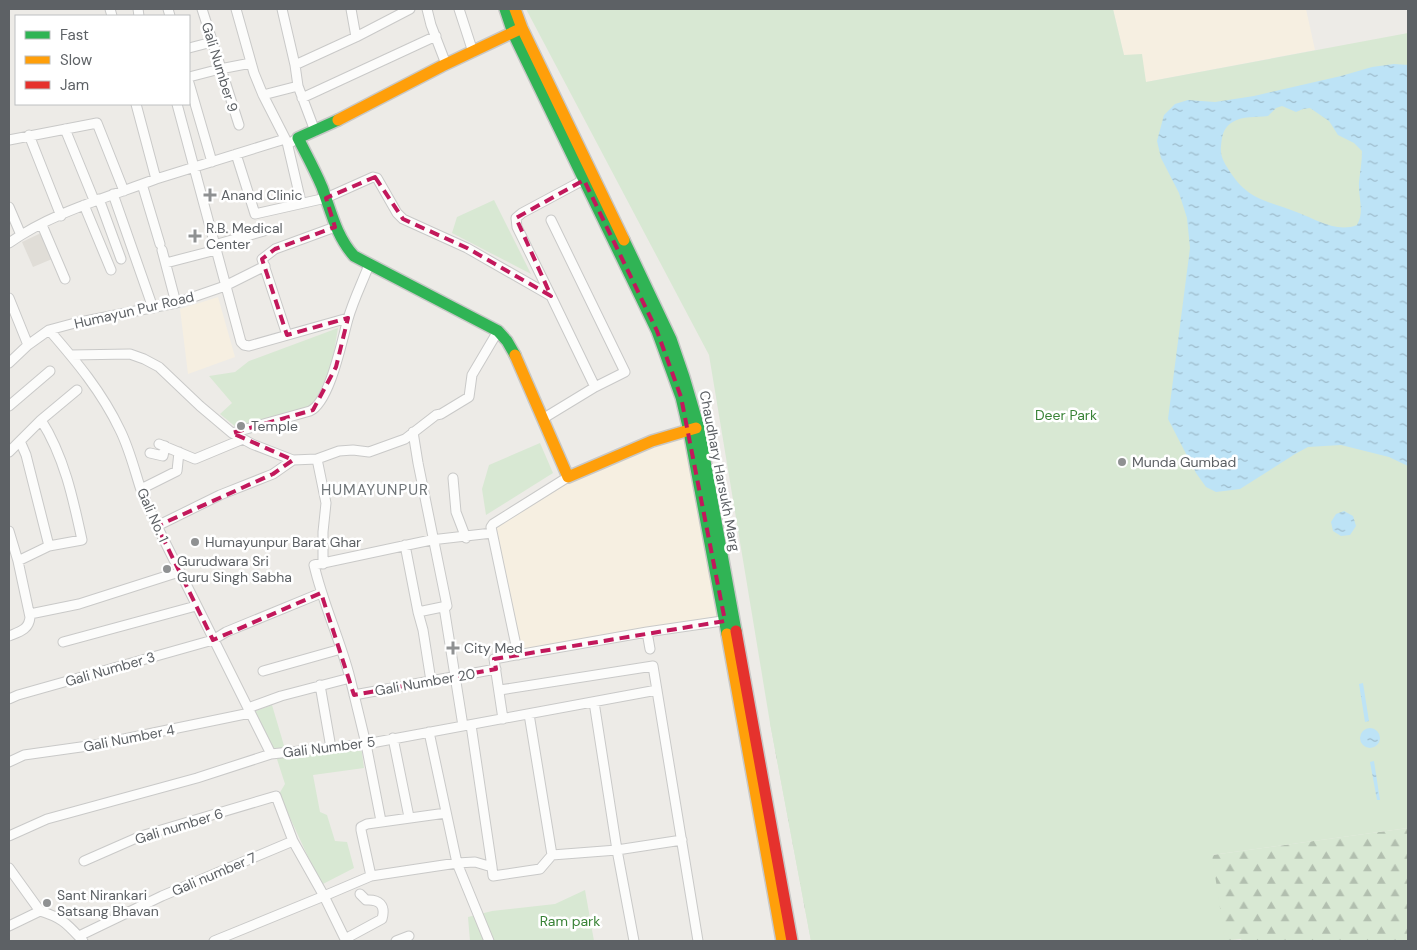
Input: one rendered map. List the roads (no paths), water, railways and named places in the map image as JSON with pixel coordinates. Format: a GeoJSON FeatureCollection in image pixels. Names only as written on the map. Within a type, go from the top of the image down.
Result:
{"type":"FeatureCollection","features":[{"type":"Feature","properties":{"kind":"street","name":"Gali Number 9"},"geometry":{"type":"LineString","coordinates":[[202,9],[239,125]]}},
{"type":"Feature","properties":{"kind":"street"},"geometry":{"type":"LineString","coordinates":[[236,9],[251,63],[263,95],[290,140],[316,170],[334,227],[346,248],[354,256],[369,265],[498,331],[507,341],[518,359],[568,477]]}},
{"type":"Feature","properties":{"kind":"street"},"geometry":{"type":"LineString","coordinates":[[282,9],[298,86],[315,131]]}},
{"type":"Feature","properties":{"kind":"street"},"geometry":{"type":"LineString","coordinates":[[351,9],[356,37]]}},
{"type":"Feature","properties":{"kind":"street"},"geometry":{"type":"LineString","coordinates":[[295,65],[356,37],[410,9]]}},
{"type":"Feature","properties":{"kind":"street"},"geometry":{"type":"LineString","coordinates":[[427,9],[446,64]]}},
{"type":"Feature","properties":{"kind":"street"},"geometry":{"type":"LineString","coordinates":[[458,9],[474,52]]}},
{"type":"Feature","properties":{"kind":"street","name":"Chaudhary Harsukh Marg"},"geometry":{"type":"LineString","coordinates":[[505,9],[517,30],[588,178],[678,354],[691,395],[694,429],[729,620],[782,941]]}},
{"type":"Feature","properties":{"kind":"street","name":"Chaudhary Harsukh Marg"},"geometry":{"type":"LineString","coordinates":[[515,9],[517,30]]}},
{"type":"Feature","properties":{"kind":"street"},"geometry":{"type":"LineString","coordinates":[[9,243],[21,235],[84,205],[113,194],[194,167],[315,131],[517,30]]}},
{"type":"Feature","properties":{"kind":"street"},"geometry":{"type":"LineString","coordinates":[[302,98],[436,36]]}},
{"type":"Feature","properties":{"kind":"street"},"geometry":{"type":"LineString","coordinates":[[190,48],[212,42]]}},
{"type":"Feature","properties":{"kind":"street"},"geometry":{"type":"LineString","coordinates":[[190,77],[220,68],[251,63]]}},
{"type":"Feature","properties":{"kind":"street"},"geometry":{"type":"LineString","coordinates":[[190,86],[212,162]]}},
{"type":"Feature","properties":{"kind":"street"},"geometry":{"type":"LineString","coordinates":[[263,95],[298,86]]}},
{"type":"Feature","properties":{"kind":"street"},"geometry":{"type":"LineString","coordinates":[[136,105],[156,179]]}},
{"type":"Feature","properties":{"kind":"street"},"geometry":{"type":"LineString","coordinates":[[176,105],[241,342],[249,346],[348,318]]}},
{"type":"Feature","properties":{"kind":"street"},"geometry":{"type":"LineString","coordinates":[[9,140],[96,123],[124,191]]}},
{"type":"Feature","properties":{"kind":"street"},"geometry":{"type":"LineString","coordinates":[[64,129],[97,200],[121,260]]}},
{"type":"Feature","properties":{"kind":"street"},"geometry":{"type":"LineString","coordinates":[[29,135],[61,216]]}},
{"type":"Feature","properties":{"kind":"street"},"geometry":{"type":"LineString","coordinates":[[290,140],[301,202]]}},
{"type":"Feature","properties":{"kind":"street"},"geometry":{"type":"LineString","coordinates":[[236,154],[254,214],[301,202],[326,198],[373,176],[379,180],[397,213],[403,218],[467,248],[551,296]]}},
{"type":"Feature","properties":{"kind":"street"},"geometry":{"type":"LineString","coordinates":[[588,178],[516,218],[517,227],[595,387]]}},
{"type":"Feature","properties":{"kind":"street"},"geometry":{"type":"LineString","coordinates":[[142,184],[176,303]]}},
{"type":"Feature","properties":{"kind":"street"},"geometry":{"type":"LineString","coordinates":[[113,194],[153,308]]}},
{"type":"Feature","properties":{"kind":"street"},"geometry":{"type":"LineString","coordinates":[[84,205],[111,270]]}},
{"type":"Feature","properties":{"kind":"street"},"geometry":{"type":"LineString","coordinates":[[9,207],[21,235]]}},
{"type":"Feature","properties":{"kind":"street"},"geometry":{"type":"LineString","coordinates":[[544,418],[624,372],[551,220]]}},
{"type":"Feature","properties":{"kind":"street"},"geometry":{"type":"LineString","coordinates":[[42,225],[66,279]]}},
{"type":"Feature","properties":{"kind":"street"},"geometry":{"type":"LineString","coordinates":[[287,335],[262,259],[274,249],[334,227]]}},
{"type":"Feature","properties":{"kind":"street"},"geometry":{"type":"LineString","coordinates":[[166,263],[264,231]]}},
{"type":"Feature","properties":{"kind":"street"},"geometry":{"type":"LineString","coordinates":[[232,432],[310,411],[317,407],[336,367],[348,318],[369,265]]}},
{"type":"Feature","properties":{"kind":"street","name":"Humayun Pur Road"},"geometry":{"type":"LineString","coordinates":[[9,363],[28,345],[49,330],[74,323],[176,303],[225,286],[265,266]]}},
{"type":"Feature","properties":{"kind":"street"},"geometry":{"type":"LineString","coordinates":[[9,298],[28,345]]}},
{"type":"Feature","properties":{"kind":"street","name":"Gali No. 1"},"geometry":{"type":"LineString","coordinates":[[49,330],[103,397],[121,431],[141,489],[157,526],[271,754]]}},
{"type":"Feature","properties":{"kind":"street"},"geometry":{"type":"LineString","coordinates":[[71,355],[130,354],[144,359],[159,367],[200,406],[243,439],[293,460],[317,459],[339,451],[369,452],[405,439],[436,415],[469,397],[472,375],[498,331]]}},
{"type":"Feature","properties":{"kind":"street"},"geometry":{"type":"LineString","coordinates":[[9,406],[50,371]]}},
{"type":"Feature","properties":{"kind":"street"},"geometry":{"type":"LineString","coordinates":[[9,452],[41,420],[78,390]]}},
{"type":"Feature","properties":{"kind":"street"},"geometry":{"type":"LineString","coordinates":[[18,561],[49,546],[82,540],[75,506],[62,461],[50,434],[41,420]]}},
{"type":"Feature","properties":{"kind":"street"},"geometry":{"type":"LineString","coordinates":[[518,655],[492,534],[491,527],[493,524],[568,477],[652,441],[694,429]]}},
{"type":"Feature","properties":{"kind":"street"},"geometry":{"type":"LineString","coordinates":[[413,432],[448,606],[418,612]]}},
{"type":"Feature","properties":{"kind":"street"},"geometry":{"type":"LineString","coordinates":[[150,453],[162,456],[162,445],[195,459],[243,439]]}},
{"type":"Feature","properties":{"kind":"street"},"geometry":{"type":"LineString","coordinates":[[20,441],[26,455],[49,546]]}},
{"type":"Feature","properties":{"kind":"street"},"geometry":{"type":"LineString","coordinates":[[141,489],[177,471],[180,452]]}},
{"type":"Feature","properties":{"kind":"street"},"geometry":{"type":"LineString","coordinates":[[317,459],[326,503],[323,532],[323,564]]}},
{"type":"Feature","properties":{"kind":"street"},"geometry":{"type":"LineString","coordinates":[[157,526],[220,495],[273,474],[293,460]]}},
{"type":"Feature","properties":{"kind":"street"},"geometry":{"type":"LineString","coordinates":[[453,478],[456,512],[466,538]]}},
{"type":"Feature","properties":{"kind":"street"},"geometry":{"type":"LineString","coordinates":[[9,531],[30,614],[30,623],[26,628],[9,636]]}},
{"type":"Feature","properties":{"kind":"street"},"geometry":{"type":"LineString","coordinates":[[382,821],[350,678],[321,593],[314,565],[405,545],[492,534]]}},
{"type":"Feature","properties":{"kind":"street"},"geometry":{"type":"LineString","coordinates":[[405,545],[418,612],[424,630],[431,681]]}},
{"type":"Feature","properties":{"kind":"street"},"geometry":{"type":"LineString","coordinates":[[30,614],[86,602],[179,572]]}},
{"type":"Feature","properties":{"kind":"street","name":"Gali Number 3"},"geometry":{"type":"LineString","coordinates":[[9,699],[213,640],[226,632],[321,593]]}},
{"type":"Feature","properties":{"kind":"street"},"geometry":{"type":"LineString","coordinates":[[63,642],[196,606]]}},
{"type":"Feature","properties":{"kind":"street"},"geometry":{"type":"LineString","coordinates":[[444,607],[455,677],[467,725],[493,876],[540,869],[552,855],[617,850],[682,840]]}},
{"type":"Feature","properties":{"kind":"street"},"geometry":{"type":"LineString","coordinates":[[503,719],[494,659],[647,632],[729,620]]}},
{"type":"Feature","properties":{"kind":"street"},"geometry":{"type":"LineString","coordinates":[[647,632],[650,648]]}},
{"type":"Feature","properties":{"kind":"street"},"geometry":{"type":"LineString","coordinates":[[263,671],[341,649]]}},
{"type":"Feature","properties":{"kind":"street"},"geometry":{"type":"LineString","coordinates":[[500,690],[653,666],[698,941]]}},
{"type":"Feature","properties":{"kind":"street","name":"Gali Number 20"},"geometry":{"type":"LineString","coordinates":[[354,695],[496,669]]}},
{"type":"Feature","properties":{"kind":"street","name":"Gali Number 4"},"geometry":{"type":"LineString","coordinates":[[9,762],[24,755],[95,745],[249,710],[281,696],[350,678]]}},
{"type":"Feature","properties":{"kind":"street"},"geometry":{"type":"LineString","coordinates":[[320,685],[331,748]]}},
{"type":"Feature","properties":{"kind":"street","name":"Gali Number 5"},"geometry":{"type":"LineString","coordinates":[[9,836],[47,819],[197,778],[271,754],[366,744],[657,690]]}},
{"type":"Feature","properties":{"kind":"street"},"geometry":{"type":"LineString","coordinates":[[594,702],[617,850],[634,941]]}},
{"type":"Feature","properties":{"kind":"street"},"geometry":{"type":"LineString","coordinates":[[529,714],[552,855]]}},
{"type":"Feature","properties":{"kind":"street"},"geometry":{"type":"LineString","coordinates":[[429,732],[457,863],[489,941]]}},
{"type":"Feature","properties":{"kind":"street"},"geometry":{"type":"LineString","coordinates":[[393,738],[409,817]]}},
{"type":"Feature","properties":{"kind":"street","name":"Chaudhary Harsukh Marg"},"geometry":{"type":"LineString","coordinates":[[749,750],[792,941]]}},
{"type":"Feature","properties":{"kind":"street","name":"Gali number 6"},"geometry":{"type":"LineString","coordinates":[[84,861],[141,836],[276,796],[293,841]]}},
{"type":"Feature","properties":{"kind":"street"},"geometry":{"type":"LineString","coordinates":[[371,876],[361,830],[362,826],[382,821],[446,813]]}},
{"type":"Feature","properties":{"kind":"street"},"geometry":{"type":"LineString","coordinates":[[293,841],[324,896],[344,940],[382,919],[384,916],[380,902],[366,900],[360,894]]}},
{"type":"Feature","properties":{"kind":"street","name":"Gali number 7"},"geometry":{"type":"LineString","coordinates":[[81,939],[162,896],[293,841]]}},
{"type":"Feature","properties":{"kind":"street"},"geometry":{"type":"LineString","coordinates":[[214,941],[371,876],[457,863],[475,862],[492,867]]}},
{"type":"Feature","properties":{"kind":"street"},"geometry":{"type":"LineString","coordinates":[[9,868],[40,911],[57,916],[81,939]]}},
{"type":"Feature","properties":{"kind":"street"},"geometry":{"type":"LineString","coordinates":[[9,926],[40,911]]}},
{"type":"Feature","properties":{"kind":"street"},"geometry":{"type":"LineString","coordinates":[[396,941],[409,936]]}},
{"type":"Feature","properties":{"kind":"water"},"geometry":{"type":"Polygon","coordinates":[[[1394,64],[1408,65],[1408,466],[1389,457],[1341,445],[1308,447],[1240,489],[1216,492],[1206,487],[1196,473],[1168,419],[1190,248],[1187,218],[1179,193],[1161,158],[1157,141],[1164,115],[1175,104],[1188,100],[1215,102],[1254,96],[1372,67],[1394,64]],[[1282,106],[1276,108],[1268,116],[1236,120],[1228,125],[1222,139],[1221,152],[1224,162],[1242,187],[1258,198],[1327,225],[1350,227],[1357,225],[1361,215],[1359,182],[1362,151],[1354,143],[1338,135],[1329,121],[1310,108],[1296,112],[1282,106]]]}},
{"type":"Feature","properties":{"kind":"water"},"geometry":{"type":"Polygon","coordinates":[[[1344,511],[1353,516],[1356,526],[1350,535],[1341,536],[1333,531],[1331,522],[1336,514],[1344,511]]]}},
{"type":"Feature","properties":{"kind":"water"},"geometry":{"type":"Polygon","coordinates":[[[1363,683],[1369,721],[1365,722],[1359,684],[1363,683]]]}},
{"type":"Feature","properties":{"kind":"water"},"geometry":{"type":"Polygon","coordinates":[[[1366,728],[1374,728],[1380,734],[1380,742],[1374,748],[1366,748],[1360,742],[1360,734],[1366,728]]]}},
{"type":"Feature","properties":{"kind":"water"},"geometry":{"type":"Polygon","coordinates":[[[1374,761],[1380,800],[1377,800],[1370,762],[1374,761]]]}},
{"type":"Feature","properties":{"kind":"place","name":"Anand Clinic"},"geometry":{"type":"Point","coordinates":[210,195]}},
{"type":"Feature","properties":{"kind":"place","name":"R.B. Medical Center"},"geometry":{"type":"Point","coordinates":[195,236]}},
{"type":"Feature","properties":{"kind":"place","name":"Temple"},"geometry":{"type":"Point","coordinates":[241,426]}},
{"type":"Feature","properties":{"kind":"place","name":"Munda Gumbad"},"geometry":{"type":"Point","coordinates":[1122,462]}},
{"type":"Feature","properties":{"kind":"place","name":"Humayunpur Barat Ghar"},"geometry":{"type":"Point","coordinates":[195,542]}},
{"type":"Feature","properties":{"kind":"place","name":"Gurudwara Sri Guru Singh Sabha"},"geometry":{"type":"Point","coordinates":[167,569]}},
{"type":"Feature","properties":{"kind":"place","name":"City Med"},"geometry":{"type":"Point","coordinates":[453,648]}},
{"type":"Feature","properties":{"kind":"place","name":"Sant Nirankari Satsang Bhavan"},"geometry":{"type":"Point","coordinates":[47,903]}},
{"type":"Feature","properties":{"kind":"district","name":"HUMAYUNPUR"},"geometry":{"type":"Point","coordinates":[375,490]}},
{"type":"Feature","properties":{"kind":"park label","name":"Deer Park"},"geometry":{"type":"Point","coordinates":[1066,415]}},
{"type":"Feature","properties":{"kind":"park label","name":"Ram park"},"geometry":{"type":"Point","coordinates":[570,921]}}]}
